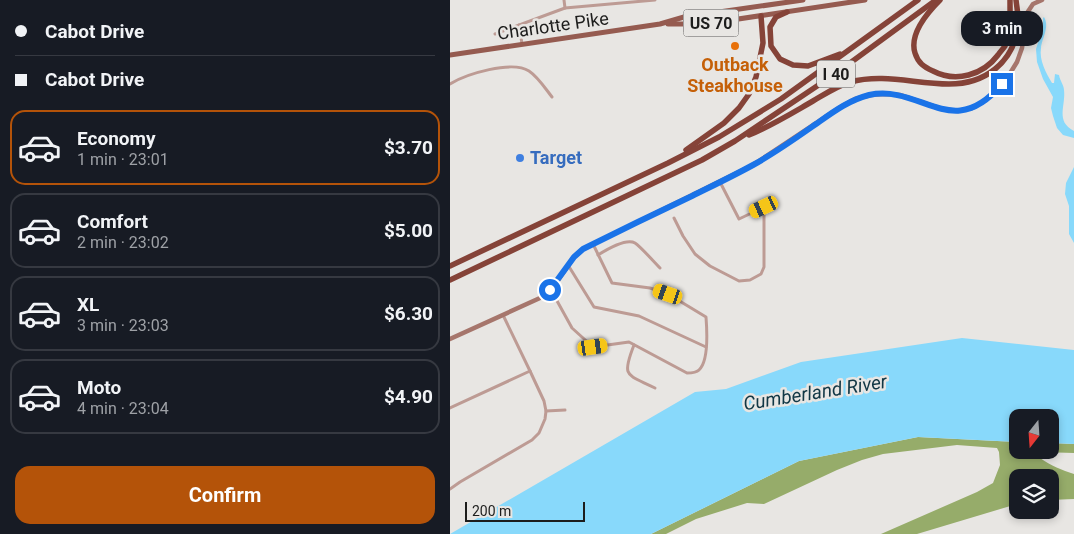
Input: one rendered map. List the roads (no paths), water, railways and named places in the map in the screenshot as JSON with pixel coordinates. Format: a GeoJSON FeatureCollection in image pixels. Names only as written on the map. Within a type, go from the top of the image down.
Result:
{"type":"FeatureCollection","features":[{"type":"Feature","properties":{"kind":"highway","name":"I 40"},"geometry":{"type":"LineString","coordinates":[[450,266],[719,137],[781,99],[918,0]]}},
{"type":"Feature","properties":{"kind":"highway"},"geometry":{"type":"LineString","coordinates":[[937,1],[920,24],[914,39],[914,52],[922,66],[940,75],[958,77],[977,72],[992,62],[1005,46],[1010,29],[1010,0]]}},
{"type":"Feature","properties":{"kind":"highway"},"geometry":{"type":"LineString","coordinates":[[735,141],[766,128],[832,90],[849,83],[866,79],[884,78],[949,84],[968,82],[989,74],[1000,66],[1012,49],[1018,26],[1016,0]]}},
{"type":"Feature","properties":{"kind":"highway","name":"I 40"},"geometry":{"type":"LineString","coordinates":[[450,280],[702,160],[735,141],[835,74],[937,1]]}},
{"type":"Feature","properties":{"kind":"highway"},"geometry":{"type":"LineString","coordinates":[[787,12],[776,17],[770,27],[771,46],[780,59],[793,65],[808,66],[849,50]]}},
{"type":"Feature","properties":{"kind":"highway"},"geometry":{"type":"LineString","coordinates":[[668,163],[724,123],[739,108],[749,94],[756,77],[763,43],[761,16]]}},
{"type":"Feature","properties":{"kind":"main road","name":"Charlotte Pike"},"geometry":{"type":"LineString","coordinates":[[450,55],[660,24],[684,17],[761,3],[803,0]]}},
{"type":"Feature","properties":{"kind":"main road","name":"Charlotte Pike"},"geometry":{"type":"LineString","coordinates":[[660,24],[706,24],[865,0]]}},
{"type":"Feature","properties":{"kind":"main road"},"geometry":{"type":"LineString","coordinates":[[761,3],[761,16]]}},
{"type":"Feature","properties":{"kind":"street"},"geometry":{"type":"LineString","coordinates":[[564,0],[565,8]]}},
{"type":"Feature","properties":{"kind":"street"},"geometry":{"type":"LineString","coordinates":[[495,34],[565,8],[655,0]]}},
{"type":"Feature","properties":{"kind":"street"},"geometry":{"type":"LineString","coordinates":[[450,339],[540,298],[550,290],[574,257],[583,249],[753,165],[854,100],[870,95],[883,94],[900,95],[942,109],[958,111],[978,105],[994,93],[1018,62],[1028,13],[1033,4],[1042,0]]}},
{"type":"Feature","properties":{"kind":"street"},"geometry":{"type":"LineString","coordinates":[[519,25],[522,44]]}},
{"type":"Feature","properties":{"kind":"street"},"geometry":{"type":"LineString","coordinates":[[450,84],[471,74],[490,69],[522,68],[534,74],[552,97]]}},
{"type":"Feature","properties":{"kind":"street"},"geometry":{"type":"LineString","coordinates":[[674,218],[695,254],[710,266],[739,281],[750,280],[761,274],[764,267],[764,207],[739,219],[720,182]]}},
{"type":"Feature","properties":{"kind":"street"},"geometry":{"type":"LineString","coordinates":[[598,255],[620,244],[634,242],[660,268]]}},
{"type":"Feature","properties":{"kind":"street"},"geometry":{"type":"LineString","coordinates":[[550,290],[572,328],[593,347],[629,342],[687,373],[695,372],[701,368],[704,362],[708,336],[706,317],[668,294],[650,288],[612,283],[593,244]]}},
{"type":"Feature","properties":{"kind":"street"},"geometry":{"type":"LineString","coordinates":[[568,265],[594,307],[639,316],[706,347]]}},
{"type":"Feature","properties":{"kind":"street"},"geometry":{"type":"LineString","coordinates":[[450,489],[532,440],[539,433],[545,419],[544,401],[503,314]]}},
{"type":"Feature","properties":{"kind":"street"},"geometry":{"type":"LineString","coordinates":[[634,344],[626,370],[629,375],[655,388]]}},
{"type":"Feature","properties":{"kind":"street"},"geometry":{"type":"LineString","coordinates":[[450,408],[530,371]]}},
{"type":"Feature","properties":{"kind":"street"},"geometry":{"type":"LineString","coordinates":[[546,411],[564,410]]}},
{"type":"Feature","properties":{"kind":"water"},"geometry":{"type":"Polygon","coordinates":[[[1044,17],[1046,25],[1041,48],[1042,62],[1052,83],[1054,83],[1055,74],[1059,75],[1064,90],[1063,118],[1068,127],[1074,131],[1074,138],[1063,135],[1057,128],[1051,108],[1053,97],[1043,79],[1037,62],[1036,49],[1044,17]]]}},
{"type":"Feature","properties":{"kind":"water"},"geometry":{"type":"Polygon","coordinates":[[[1074,167],[1074,243],[1069,234],[1069,206],[1065,194],[1066,183],[1074,167]]]}},
{"type":"Feature","properties":{"kind":"water","name":"Cumberland River"},"geometry":{"type":"Polygon","coordinates":[[[962,338],[1074,350],[1074,444],[1059,443],[1059,409],[1009,409],[1009,442],[918,437],[799,461],[651,534],[450,534],[695,392],[726,389],[801,362],[962,338]]]}},
{"type":"Feature","properties":{"kind":"place","name":"Outback Steakhouse"},"geometry":{"type":"Point","coordinates":[735,46]}},
{"type":"Feature","properties":{"kind":"place","name":"Target"},"geometry":{"type":"Point","coordinates":[520,158]}}]}
